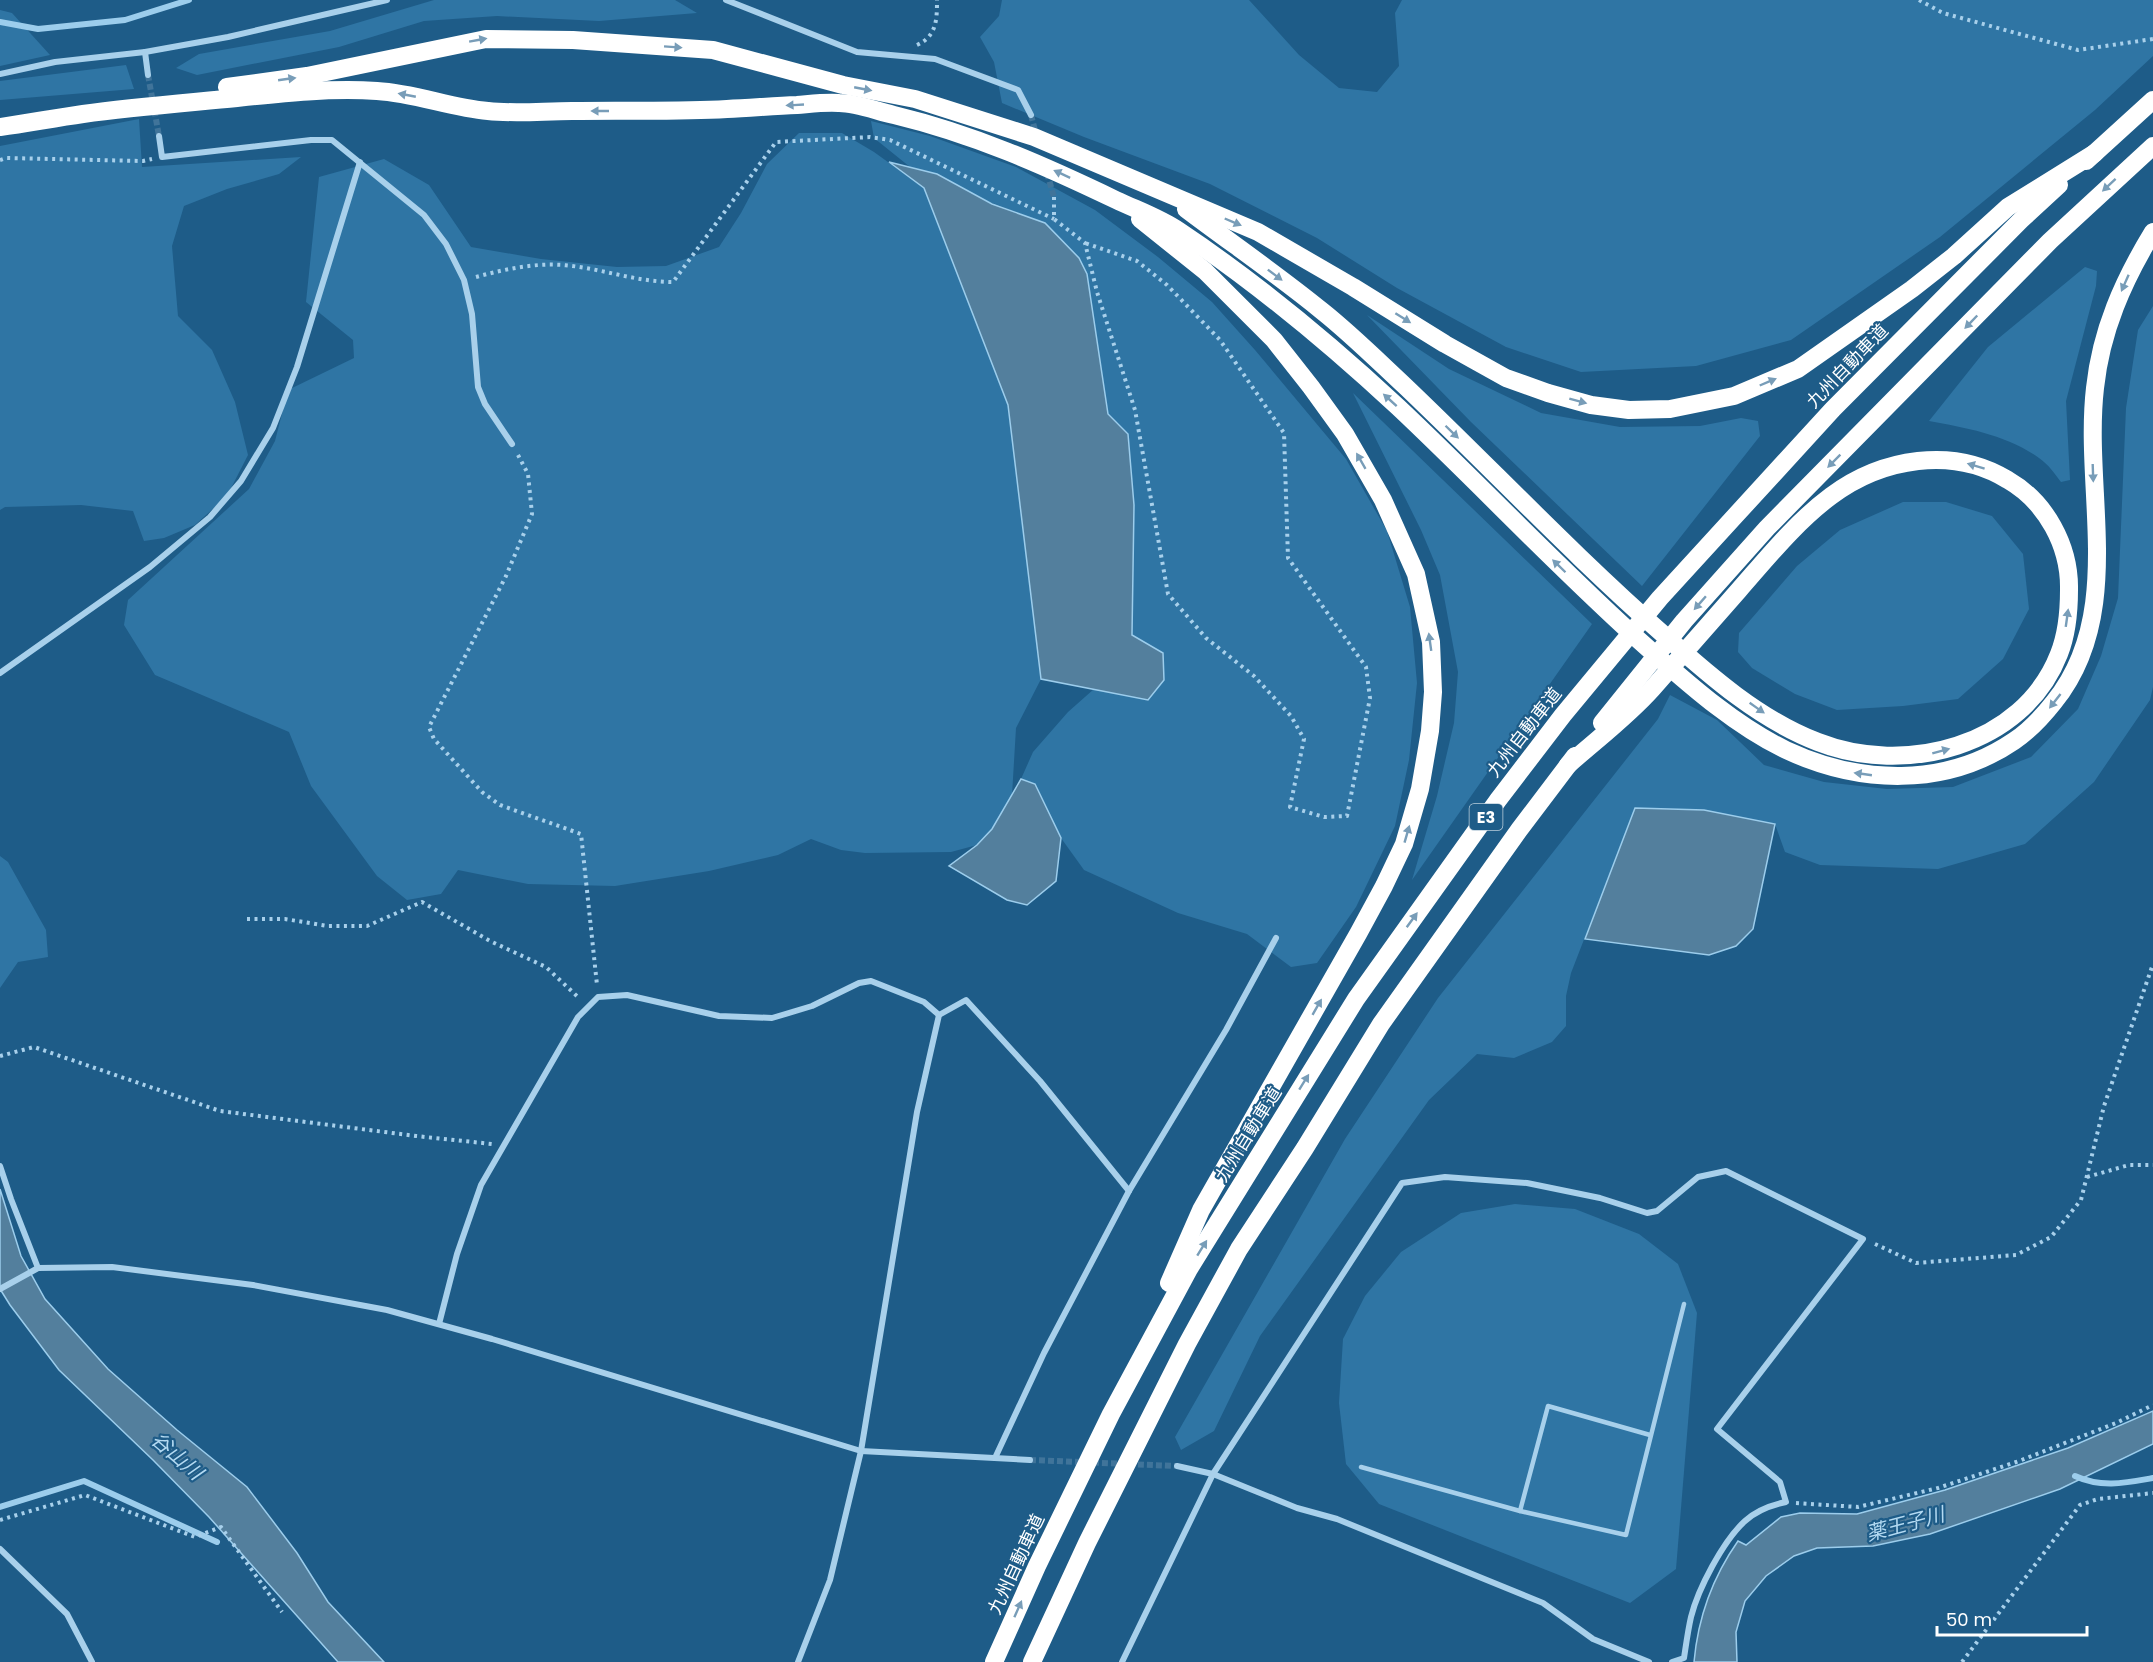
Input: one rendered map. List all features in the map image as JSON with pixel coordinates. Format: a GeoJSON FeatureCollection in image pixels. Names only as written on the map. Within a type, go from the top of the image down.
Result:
{"type":"FeatureCollection","features":[{"type":"Feature","properties":{"kind":"highway"},"geometry":{"type":"LineString","coordinates":[[0,115],[307,76],[486,39],[573,40],[713,50],[843,85],[915,99],[1034,137],[1258,232],[1506,378],[1591,405],[1629,410],[1670,409],[1734,396],[1798,369],[1852,333],[1954,256],[2008,207],[2095,153]]}},
{"type":"Feature","properties":{"kind":"highway"},"geometry":{"type":"LineString","coordinates":[[0,127],[141,107],[310,90],[385,91],[487,111],[711,110],[842,102],[916,120],[980,140],[1039,163],[1172,225],[1302,321],[1400,409],[1601,607],[1697,692],[1779,747],[1850,772],[1884,777],[1943,772],[1971,764],[2018,739],[2036,722],[2064,688],[2077,666],[2093,615],[2096,551],[2091,430],[2101,349],[2114,307],[2132,268],[2153,232]]}},
{"type":"Feature","properties":{"kind":"highway","name":"九州自動車道"},"geometry":{"type":"LineString","coordinates":[[994,1662],[1037,1566],[1111,1414],[1189,1269],[1356,999],[1498,800],[1563,716],[1660,598],[1833,409],[2021,220],[2153,100]]}},
{"type":"Feature","properties":{"kind":"highway"},"geometry":{"type":"LineString","coordinates":[[0,132],[23,124]]}},
{"type":"Feature","properties":{"kind":"highway","name":"E3"},"geometry":{"type":"LineString","coordinates":[[1032,1662],[1102,1511],[1187,1344],[1239,1249],[1305,1148],[1381,1024],[1519,830],[1568,765],[1684,621],[1767,528],[2049,241],[2153,146]]}},
{"type":"Feature","properties":{"kind":"highway"},"geometry":{"type":"LineString","coordinates":[[1160,191],[1325,313],[1405,387],[1613,591],[1709,675],[1773,720],[1818,742],[1852,752],[1906,756],[1930,753],[1957,747],[1998,726],[2022,708],[2043,684],[2058,656],[2068,614],[2069,576],[2057,534],[2041,508],[2021,488],[1980,466],[1954,460],[1924,459],[1891,465],[1857,481],[1833,494],[1786,536],[1647,694],[1568,765]]}},
{"type":"Feature","properties":{"kind":"highway"},"geometry":{"type":"LineString","coordinates":[[1111,1414],[1202,1210],[1358,934],[1404,844],[1420,789],[1430,731],[1433,692],[1431,642],[1416,574],[1383,500],[1345,434],[1274,340],[1204,271],[1115,199]]}},
{"type":"Feature","properties":{"kind":"street"},"geometry":{"type":"LineString","coordinates":[[0,74],[55,62],[145,52],[228,37],[387,0]]}},
{"type":"Feature","properties":{"kind":"street"},"geometry":{"type":"LineString","coordinates":[[726,0],[857,52],[935,59],[1018,90],[1031,115]]}},
{"type":"Feature","properties":{"kind":"street"},"geometry":{"type":"LineString","coordinates":[[145,52],[148,75]]}},
{"type":"Feature","properties":{"kind":"street"},"geometry":{"type":"LineString","coordinates":[[159,136],[162,157],[311,140],[332,140],[424,215],[446,244],[464,280],[472,314],[478,387],[485,404],[512,444]]}},
{"type":"Feature","properties":{"kind":"street"},"geometry":{"type":"LineString","coordinates":[[0,673],[150,567],[210,517],[241,481],[273,428],[297,367],[360,162]]}},
{"type":"Feature","properties":{"kind":"street"},"geometry":{"type":"LineString","coordinates":[[995,1458],[1044,1353],[1129,1191],[1226,1030],[1276,938]]}},
{"type":"Feature","properties":{"kind":"street"},"geometry":{"type":"LineString","coordinates":[[439,1324],[457,1254],[481,1185],[578,1017],[598,997],[627,995],[719,1016],[772,1018],[812,1006],[859,983],[871,981],[924,1002],[939,1015]]}},
{"type":"Feature","properties":{"kind":"street"},"geometry":{"type":"LineString","coordinates":[[798,1662],[830,1580],[861,1451],[916,1113],[939,1015],[966,1000],[1040,1081],[1129,1191]]}},
{"type":"Feature","properties":{"kind":"street"},"geometry":{"type":"LineString","coordinates":[[0,1166],[38,1268]]}},
{"type":"Feature","properties":{"kind":"street"},"geometry":{"type":"LineString","coordinates":[[1122,1662],[1213,1474],[1402,1183],[1444,1177],[1527,1183],[1600,1198],[1647,1213],[1657,1211],[1698,1177],[1726,1171],[1863,1239],[1717,1429],[1780,1482],[1786,1502],[1770,1506],[1745,1521],[1720,1552],[1702,1587],[1691,1617],[1684,1658],[1672,1662]]}},
{"type":"Feature","properties":{"kind":"street"},"geometry":{"type":"LineString","coordinates":[[0,1289],[38,1268],[112,1267],[253,1285],[387,1310],[439,1324],[861,1451],[1030,1460]]}},
{"type":"Feature","properties":{"kind":"street"},"geometry":{"type":"LineString","coordinates":[[1177,1466],[1213,1474],[1297,1508],[1337,1519],[1543,1603],[1593,1639],[1649,1662]]}},
{"type":"Feature","properties":{"kind":"street"},"geometry":{"type":"LineString","coordinates":[[0,1549],[67,1614],[92,1662]]}},
{"type":"Feature","properties":{"kind":"lane"},"geometry":{"type":"LineString","coordinates":[[1361,1467],[1520,1511],[1626,1534],[1684,1304]]}},
{"type":"Feature","properties":{"kind":"lane"},"geometry":{"type":"LineString","coordinates":[[1520,1511],[1548,1406],[1650,1435]]}},
{"type":"Feature","properties":{"kind":"path"},"geometry":{"type":"LineString","coordinates":[[894,56],[925,41],[937,24],[937,0]]}},
{"type":"Feature","properties":{"kind":"path"},"geometry":{"type":"LineString","coordinates":[[1919,0],[1943,13],[2078,50],[2153,39]]}},
{"type":"Feature","properties":{"kind":"path"},"geometry":{"type":"LineString","coordinates":[[464,280],[513,267],[562,265],[656,282],[673,282],[776,142],[870,137],[890,140],[1054,219],[1085,243],[1137,261],[1167,285],[1220,339],[1284,433],[1288,558],[1366,668],[1370,698],[1347,816],[1324,817],[1290,807],[1304,739],[1291,716],[1254,676],[1206,638],[1168,594],[1135,410],[1097,292],[1085,243]]}},
{"type":"Feature","properties":{"kind":"path"},"geometry":{"type":"LineString","coordinates":[[0,160],[6,158],[143,161],[162,157]]}},
{"type":"Feature","properties":{"kind":"path"},"geometry":{"type":"LineString","coordinates":[[1054,197],[1054,219]]}},
{"type":"Feature","properties":{"kind":"path"},"geometry":{"type":"LineString","coordinates":[[512,444],[528,474],[532,514],[506,576],[429,728],[434,739],[482,792],[500,805],[581,834],[598,997]]}},
{"type":"Feature","properties":{"kind":"path"},"geometry":{"type":"LineString","coordinates":[[248,919],[285,919],[328,926],[367,926],[422,902],[490,941],[546,967],[589,1006]]}},
{"type":"Feature","properties":{"kind":"path"},"geometry":{"type":"LineString","coordinates":[[1863,1239],[1916,1263],[2016,1255],[2051,1237],[2081,1200],[2104,1106],[2153,964]]}},
{"type":"Feature","properties":{"kind":"path"},"geometry":{"type":"LineString","coordinates":[[0,1056],[34,1047],[220,1111],[503,1145]]}},
{"type":"Feature","properties":{"kind":"path"},"geometry":{"type":"LineString","coordinates":[[2087,1178],[2129,1165],[2153,1165]]}},
{"type":"Feature","properties":{"kind":"path"},"geometry":{"type":"LineString","coordinates":[[1786,1502],[1858,1508],[1938,1488],[2019,1461],[2116,1423],[2153,1405]]}},
{"type":"Feature","properties":{"kind":"path"},"geometry":{"type":"LineString","coordinates":[[1962,1662],[2080,1505],[2098,1499],[2153,1493]]}},
{"type":"Feature","properties":{"kind":"path"},"geometry":{"type":"LineString","coordinates":[[0,1521],[86,1495],[195,1537],[221,1527],[282,1612]]}},
{"type":"Feature","properties":{"kind":"shaded area"},"geometry":{"type":"Polygon","coordinates":[[[434,0],[675,0],[697,13],[599,21],[497,16],[424,21],[339,47],[197,75],[176,68],[199,54],[330,31],[434,0]]]}},
{"type":"Feature","properties":{"kind":"shaded area"},"geometry":{"type":"Polygon","coordinates":[[[1002,0],[1249,0],[1299,55],[1339,88],[1377,92],[1399,66],[1395,13],[1402,0],[2153,0],[2153,56],[2095,110],[1940,237],[1791,340],[1696,366],[1581,372],[1506,347],[1397,288],[1317,238],[1210,184],[1084,137],[1002,103],[994,62],[980,37],[999,16],[1002,0]]]}},
{"type":"Feature","properties":{"kind":"shaded area"},"geometry":{"type":"Polygon","coordinates":[[[0,10],[12,13],[50,55],[0,66],[0,10]]]}},
{"type":"Feature","properties":{"kind":"shaded area"},"geometry":{"type":"Polygon","coordinates":[[[126,65],[134,89],[0,100],[0,81],[126,65]]]}},
{"type":"Feature","properties":{"kind":"shaded area"},"geometry":{"type":"Polygon","coordinates":[[[139,119],[142,167],[301,157],[279,174],[227,189],[184,206],[172,246],[178,316],[212,350],[235,402],[248,455],[227,496],[195,525],[164,538],[144,541],[133,511],[81,505],[5,507],[0,510],[0,146],[139,119]]]}},
{"type":"Feature","properties":{"kind":"shaded area"},"geometry":{"type":"Polygon","coordinates":[[[871,121],[930,136],[1016,167],[1095,210],[1158,257],[1212,302],[1255,350],[1346,459],[1387,531],[1410,607],[1417,683],[1409,760],[1395,826],[1356,907],[1317,963],[1291,967],[1247,934],[1178,913],[1084,870],[1061,838],[1035,784],[1021,779],[1033,752],[1068,712],[1094,689],[1148,700],[1163,653],[1132,635],[1134,505],[1128,434],[1108,414],[1087,275],[1045,223],[987,201],[937,174],[910,167],[874,138],[871,121]]]}},
{"type":"Feature","properties":{"kind":"shaded area"},"geometry":{"type":"Polygon","coordinates":[[[799,133],[842,133],[874,152],[924,188],[1008,405],[1041,679],[1016,728],[1012,795],[992,829],[977,845],[951,852],[865,853],[841,850],[811,839],[778,855],[709,871],[615,886],[528,884],[458,870],[441,894],[407,900],[377,876],[311,786],[289,732],[155,675],[124,625],[128,600],[249,489],[275,441],[288,390],[354,358],[353,340],[306,302],[319,177],[384,159],[429,185],[471,247],[541,259],[617,267],[666,266],[719,247],[741,213],[767,164],[799,133]]]}},
{"type":"Feature","properties":{"kind":"shaded area"},"geometry":{"type":"Polygon","coordinates":[[[2085,267],[2097,271],[2096,286],[2066,401],[2070,480],[2061,482],[2042,460],[2027,450],[2000,438],[1929,421],[1988,347],[2085,267]]]}},
{"type":"Feature","properties":{"kind":"shaded area"},"geometry":{"type":"Polygon","coordinates":[[[2153,306],[2153,687],[2150,700],[2094,782],[2025,844],[1938,869],[1820,865],[1785,852],[1775,824],[1635,808],[1571,973],[1566,996],[1566,1026],[1552,1042],[1514,1058],[1477,1054],[1429,1100],[1260,1336],[1214,1431],[1181,1450],[1175,1437],[1345,1139],[1438,998],[1658,719],[1670,695],[1717,720],[1764,765],[1824,782],[1887,789],[1953,787],[2031,757],[2078,709],[2101,656],[2118,598],[2126,408],[2138,330],[2153,306]]]}},
{"type":"Feature","properties":{"kind":"shaded area"},"geometry":{"type":"Polygon","coordinates":[[[1367,315],[1449,369],[1541,413],[1620,427],[1700,426],[1741,418],[1758,421],[1760,436],[1642,586],[1471,422],[1367,315]]]}},
{"type":"Feature","properties":{"kind":"shaded area"},"geometry":{"type":"Polygon","coordinates":[[[1353,393],[1592,624],[1412,880],[1437,796],[1454,723],[1458,672],[1440,575],[1421,530],[1353,393]]]}},
{"type":"Feature","properties":{"kind":"shaded area"},"geometry":{"type":"Polygon","coordinates":[[[1903,502],[1946,502],[1992,516],[2023,554],[2029,609],[2003,659],[1958,699],[1903,706],[1837,710],[1795,694],[1752,668],[1738,652],[1739,633],[1797,566],[1840,530],[1903,502]]]}},
{"type":"Feature","properties":{"kind":"shaded area"},"geometry":{"type":"Polygon","coordinates":[[[0,856],[8,862],[46,930],[48,957],[18,962],[0,988],[0,856]]]}},
{"type":"Feature","properties":{"kind":"shaded area"},"geometry":{"type":"Polygon","coordinates":[[[1515,1204],[1575,1209],[1639,1234],[1678,1264],[1697,1313],[1676,1569],[1630,1603],[1379,1504],[1346,1464],[1339,1403],[1343,1339],[1365,1296],[1401,1252],[1461,1213],[1515,1204]]]}},
{"type":"Feature","properties":{"kind":"water"},"geometry":{"type":"Polygon","coordinates":[[[889,162],[937,174],[992,204],[1045,223],[1079,258],[1087,274],[1108,414],[1128,434],[1134,505],[1132,635],[1163,653],[1164,680],[1148,700],[1041,679],[1008,405],[924,188],[889,162]]]}},
{"type":"Feature","properties":{"kind":"water"},"geometry":{"type":"Polygon","coordinates":[[[1021,779],[1035,784],[1061,838],[1056,881],[1027,905],[1007,900],[949,866],[977,845],[992,829],[1021,779]]]}},
{"type":"Feature","properties":{"kind":"water"},"geometry":{"type":"Polygon","coordinates":[[[1635,808],[1704,810],[1775,824],[1753,929],[1736,946],[1709,955],[1585,939],[1635,808]]]}},
{"type":"Feature","properties":{"kind":"water","name":"谷山川"},"geometry":{"type":"Polygon","coordinates":[[[0,1189],[21,1256],[45,1299],[108,1369],[177,1430],[247,1487],[297,1553],[328,1602],[384,1662],[338,1662],[209,1517],[59,1370],[0,1289],[0,1189]]]}},
{"type":"Feature","properties":{"kind":"water","name":"薬王子川"},"geometry":{"type":"Polygon","coordinates":[[[2153,1411],[2153,1444],[2060,1489],[1930,1534],[1873,1546],[1817,1548],[1794,1556],[1766,1576],[1745,1601],[1736,1632],[1737,1662],[1694,1662],[1699,1629],[1708,1598],[1729,1555],[1738,1541],[1746,1545],[1781,1517],[1800,1513],[1857,1514],[1945,1490],[2068,1448],[2153,1411]]]}},
{"type":"Feature","properties":{"kind":"waterway"},"geometry":{"type":"LineString","coordinates":[[0,22],[38,29],[125,20],[189,0]]}},
{"type":"Feature","properties":{"kind":"waterway"},"geometry":{"type":"LineString","coordinates":[[2075,1476],[2104,1483],[2123,1483],[2153,1478]]}},
{"type":"Feature","properties":{"kind":"waterway"},"geometry":{"type":"LineString","coordinates":[[0,1507],[84,1481],[217,1542]]}},
{"type":"Feature","properties":{"kind":"tunnel"},"geometry":{"type":"LineString","coordinates":[[148,75],[159,136]]}},
{"type":"Feature","properties":{"kind":"tunnel"},"geometry":{"type":"LineString","coordinates":[[1031,115],[1036,134]]}},
{"type":"Feature","properties":{"kind":"tunnel"},"geometry":{"type":"LineString","coordinates":[[1047,173],[1054,197]]}},
{"type":"Feature","properties":{"kind":"tunnel"},"geometry":{"type":"LineString","coordinates":[[1030,1460],[1177,1466]]}}]}
